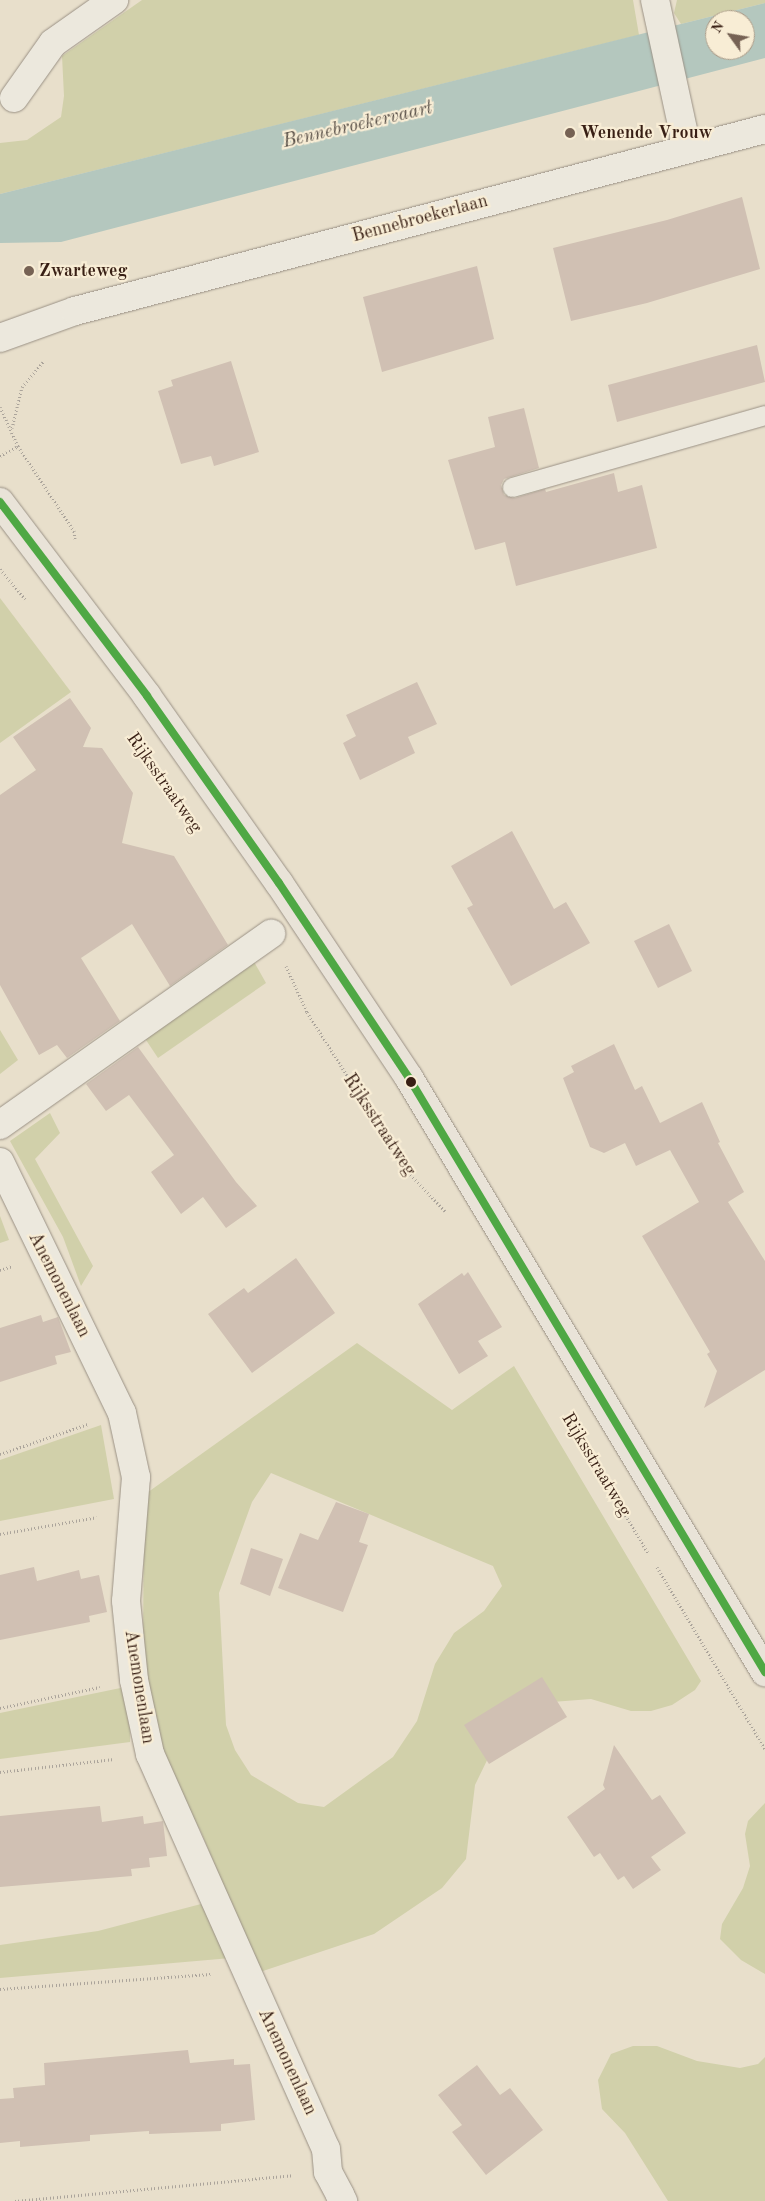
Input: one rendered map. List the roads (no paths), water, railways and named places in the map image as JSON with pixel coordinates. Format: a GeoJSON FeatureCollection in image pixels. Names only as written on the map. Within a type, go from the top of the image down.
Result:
{"type":"FeatureCollection","features":[{"type":"Feature","properties":{"kind":"main road","name":"Rijksstraatweg"},"geometry":{"type":"LineString","coordinates":[[0,502],[148,696],[273,875],[409,1078],[765,1672]]}},
{"type":"Feature","properties":{"kind":"street"},"geometry":{"type":"LineString","coordinates":[[14,98],[53,43],[114,0]]}},
{"type":"Feature","properties":{"kind":"street"},"geometry":{"type":"LineString","coordinates":[[656,6],[687,148]]}},
{"type":"Feature","properties":{"kind":"street","name":"Bennebroekerlaan"},"geometry":{"type":"LineString","coordinates":[[0,338],[75,311],[765,128]]}},
{"type":"Feature","properties":{"kind":"street"},"geometry":{"type":"LineString","coordinates":[[0,1125],[271,934]]}},
{"type":"Feature","properties":{"kind":"street","name":"Anemonenlaan"},"geometry":{"type":"LineString","coordinates":[[0,1162],[122,1413],[136,1477],[126,1601],[134,1680],[150,1754],[245,1971],[326,2148],[337,2189]]}},
{"type":"Feature","properties":{"kind":"lane"},"geometry":{"type":"LineString","coordinates":[[512,487],[765,415]]}},
{"type":"Feature","properties":{"kind":"water","name":"Bennebroekervaart"},"geometry":{"type":"Polygon","coordinates":[[[765,3],[765,58],[61,242],[0,243],[0,194],[705,18],[705,60],[755,60],[755,10],[737,10],[765,3]]]}},
{"type":"Feature","properties":{"kind":"place","name":"Wenende Vrouw"},"geometry":{"type":"Point","coordinates":[570,133]}},
{"type":"Feature","properties":{"kind":"place","name":"Zwarteweg"},"geometry":{"type":"Point","coordinates":[29,271]}}]}
